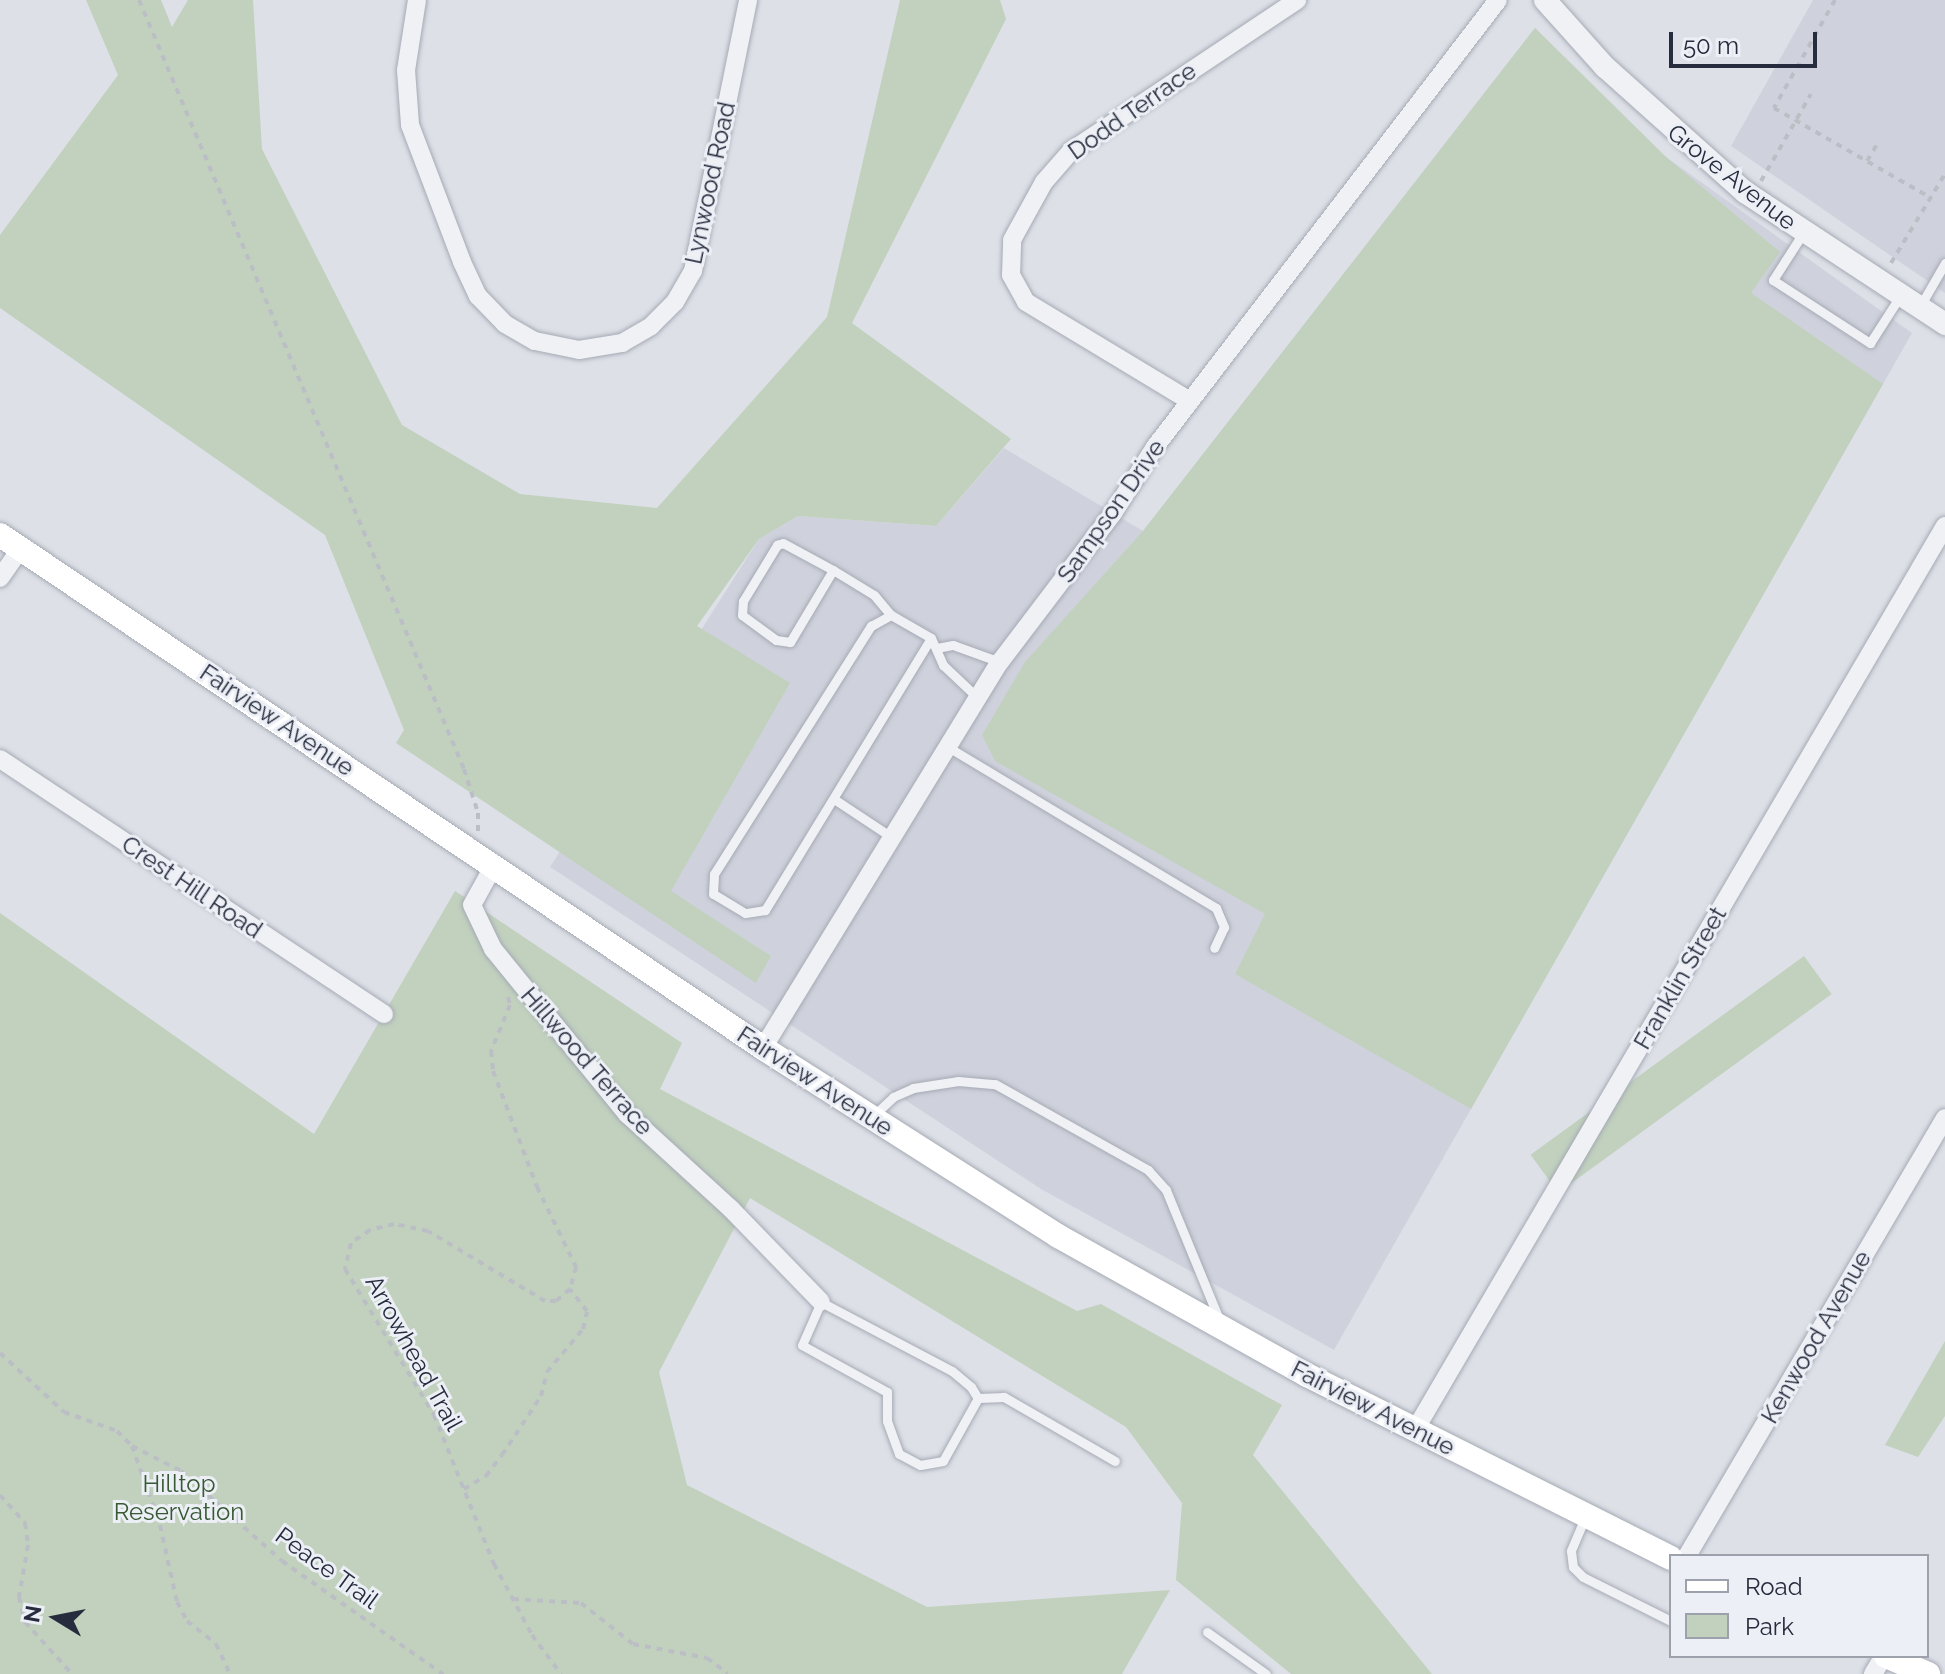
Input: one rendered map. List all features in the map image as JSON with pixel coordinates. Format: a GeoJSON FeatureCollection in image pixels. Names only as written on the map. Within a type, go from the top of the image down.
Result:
{"type":"FeatureCollection","features":[{"type":"Feature","properties":{"kind":"main road","name":"Fairview Avenue"},"geometry":{"type":"LineString","coordinates":[[0,535],[763,1048],[1058,1236],[1223,1330],[1669,1557]]}},
{"type":"Feature","properties":{"kind":"main road"},"geometry":{"type":"LineString","coordinates":[[1890,1658],[1928,1674]]}},
{"type":"Feature","properties":{"kind":"street","name":"Lynwood Road"},"geometry":{"type":"LineString","coordinates":[[417,0],[406,70],[410,125],[462,262],[478,296],[505,324],[535,341],[579,350],[608,347],[637,335],[664,314],[685,287],[698,254],[748,0]]}},
{"type":"Feature","properties":{"kind":"street","name":"Dodd Terrace"},"geometry":{"type":"LineString","coordinates":[[1190,401],[1026,302],[1011,275],[1012,240],[1044,182],[1071,151],[1297,0]]}},
{"type":"Feature","properties":{"kind":"street","name":"Sampson Drive"},"geometry":{"type":"LineString","coordinates":[[763,1048],[1000,662],[1190,401],[1498,0]]}},
{"type":"Feature","properties":{"kind":"street","name":"Grove Avenue"},"geometry":{"type":"LineString","coordinates":[[1545,0],[1605,67],[1752,197],[1945,324]]}},
{"type":"Feature","properties":{"kind":"street","name":"Franklin Street"},"geometry":{"type":"LineString","coordinates":[[1415,1430],[1945,526]]}},
{"type":"Feature","properties":{"kind":"street"},"geometry":{"type":"LineString","coordinates":[[0,578],[21,548]]}},
{"type":"Feature","properties":{"kind":"street","name":"Crest Hill Road"},"geometry":{"type":"LineString","coordinates":[[0,759],[384,1014]]}},
{"type":"Feature","properties":{"kind":"street","name":"Hillwood Terrace"},"geometry":{"type":"LineString","coordinates":[[486,861],[472,905],[501,958],[627,1114],[731,1209],[821,1302]]}},
{"type":"Feature","properties":{"kind":"street","name":"Kenwood Avenue"},"geometry":{"type":"LineString","coordinates":[[1688,1554],[1945,1118]]}},
{"type":"Feature","properties":{"kind":"lane"},"geometry":{"type":"LineString","coordinates":[[1803,233],[1773,280],[1870,343],[1945,263]]}},
{"type":"Feature","properties":{"kind":"lane"},"geometry":{"type":"LineString","coordinates":[[833,570],[790,642],[776,640],[742,615],[743,601],[777,545],[833,570],[874,595],[891,615],[931,638],[951,675],[978,698]]}},
{"type":"Feature","properties":{"kind":"lane"},"geometry":{"type":"LineString","coordinates":[[891,615],[858,640],[714,874],[713,894],[745,913],[765,910],[931,638]]}},
{"type":"Feature","properties":{"kind":"lane"},"geometry":{"type":"LineString","coordinates":[[937,648],[953,645],[1000,662]]}},
{"type":"Feature","properties":{"kind":"lane"},"geometry":{"type":"LineString","coordinates":[[948,747],[1216,908],[1224,927],[1214,948]]}},
{"type":"Feature","properties":{"kind":"lane"},"geometry":{"type":"LineString","coordinates":[[834,799],[893,838]]}},
{"type":"Feature","properties":{"kind":"lane"},"geometry":{"type":"LineString","coordinates":[[871,1118],[903,1091],[982,1081],[1008,1088],[1148,1170],[1166,1190],[1223,1330]]}},
{"type":"Feature","properties":{"kind":"lane"},"geometry":{"type":"LineString","coordinates":[[978,1398],[943,1461],[920,1465],[899,1454],[887,1421],[887,1392],[802,1345],[821,1302],[952,1371],[978,1398],[1004,1397],[1115,1461]]}},
{"type":"Feature","properties":{"kind":"lane"},"geometry":{"type":"LineString","coordinates":[[1586,1515],[1571,1551],[1573,1567],[1583,1577],[1669,1620]]}},
{"type":"Feature","properties":{"kind":"lane"},"geometry":{"type":"LineString","coordinates":[[1207,1632],[1266,1674]]}},
{"type":"Feature","properties":{"kind":"path"},"geometry":{"type":"LineString","coordinates":[[139,0],[464,769],[478,813],[486,861]]}},
{"type":"Feature","properties":{"kind":"path"},"geometry":{"type":"LineString","coordinates":[[1835,0],[1774,108],[1931,198]]}},
{"type":"Feature","properties":{"kind":"path"},"geometry":{"type":"LineString","coordinates":[[1752,197],[1811,94]]}},
{"type":"Feature","properties":{"kind":"path"},"geometry":{"type":"LineString","coordinates":[[1867,161],[1879,141]]}},
{"type":"Feature","properties":{"kind":"path"},"geometry":{"type":"LineString","coordinates":[[1880,283],[1945,174]]}},
{"type":"Feature","properties":{"kind":"path"},"geometry":{"type":"LineString","coordinates":[[464,1489],[486,1476],[502,1455],[541,1396],[547,1372],[583,1329],[587,1311],[570,1289],[576,1267],[537,1187],[493,1071],[491,1051],[510,1005],[497,970],[501,958]]}},
{"type":"Feature","properties":{"kind":"path","name":"Arrowhead Trail"},"geometry":{"type":"LineString","coordinates":[[561,1674],[513,1599],[434,1415],[345,1269],[351,1243],[370,1230],[394,1224],[428,1231],[545,1301],[556,1301],[570,1289]]}},
{"type":"Feature","properties":{"kind":"path","name":"Peace Trail"},"geometry":{"type":"LineString","coordinates":[[0,1353],[64,1412],[117,1431],[132,1446],[181,1471],[282,1561],[443,1674]]}},
{"type":"Feature","properties":{"kind":"path"},"geometry":{"type":"LineString","coordinates":[[132,1446],[160,1525],[177,1602],[187,1621],[216,1644],[230,1674]]}},
{"type":"Feature","properties":{"kind":"path"},"geometry":{"type":"LineString","coordinates":[[0,1495],[25,1523],[28,1545],[19,1597],[25,1622],[72,1674]]}},
{"type":"Feature","properties":{"kind":"path"},"geometry":{"type":"LineString","coordinates":[[513,1599],[581,1603],[633,1644],[707,1658],[728,1674]]}},
{"type":"Feature","properties":{"kind":"shaded area"},"geometry":{"type":"Polygon","coordinates":[[[1813,0],[1945,0],[1945,293],[1731,146],[1813,0]]]}},
{"type":"Feature","properties":{"kind":"shaded area"},"geometry":{"type":"Polygon","coordinates":[[[1535,28],[1666,157],[1912,333],[1334,1350],[1041,1189],[550,867],[759,539],[798,516],[936,526],[1004,448],[1143,531],[1535,28]]]}},
{"type":"Feature","properties":{"kind":"green space"},"geometry":{"type":"Polygon","coordinates":[[[86,0],[161,0],[172,27],[188,0],[253,0],[262,149],[402,425],[520,494],[657,508],[827,317],[900,0],[1000,0],[1006,19],[852,323],[1011,439],[936,526],[798,516],[759,539],[697,626],[790,683],[671,891],[771,956],[756,983],[396,743],[404,730],[325,535],[0,308],[0,235],[118,75],[86,0]]]}},
{"type":"Feature","properties":{"kind":"green space"},"geometry":{"type":"Polygon","coordinates":[[[1535,28],[1666,157],[1780,252],[1751,293],[1883,384],[1471,1109],[1235,974],[1265,914],[995,761],[982,735],[1025,662],[1143,531],[1535,28]]]}},
{"type":"Feature","properties":{"kind":"green space","name":"Hilltop Reservation"},"geometry":{"type":"Polygon","coordinates":[[[455,891],[682,1043],[660,1089],[1077,1311],[1101,1304],[1282,1405],[1253,1455],[1432,1674],[1291,1674],[1176,1580],[1182,1503],[1126,1427],[750,1198],[659,1372],[687,1485],[927,1607],[1170,1590],[1122,1674],[0,1674],[0,913],[314,1134],[455,891]]]}},
{"type":"Feature","properties":{"kind":"green space"},"geometry":{"type":"Polygon","coordinates":[[[1804,956],[1832,994],[1558,1193],[1531,1155],[1804,956]]]}},
{"type":"Feature","properties":{"kind":"green space"},"geometry":{"type":"Polygon","coordinates":[[[1945,1341],[1945,1416],[1918,1457],[1885,1445],[1945,1341]]]}}]}
